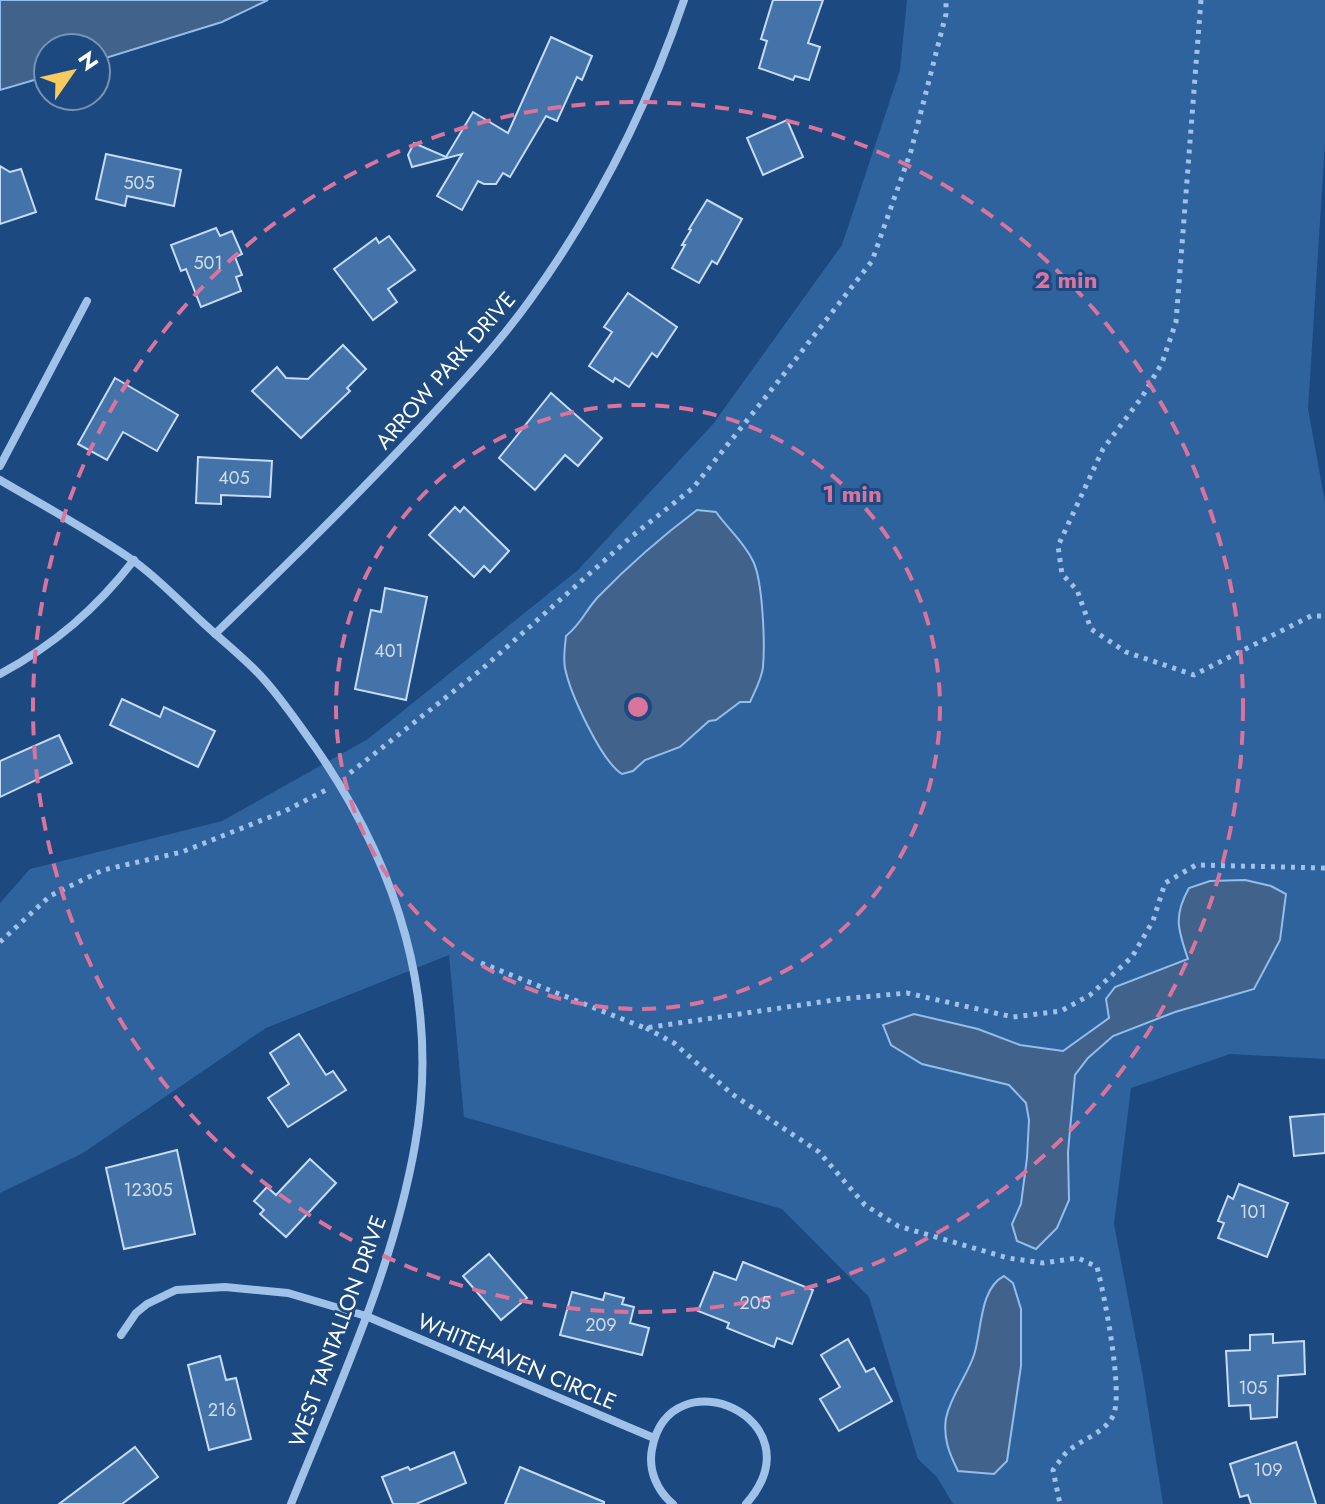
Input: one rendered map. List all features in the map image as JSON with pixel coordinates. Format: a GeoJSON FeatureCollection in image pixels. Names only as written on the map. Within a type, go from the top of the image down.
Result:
{"type":"FeatureCollection","features":[{"type":"Feature","properties":{"kind":"street","name":"ARROW PARK DRIVE"},"geometry":{"type":"LineString","coordinates":[[215,634],[388,462],[496,344],[530,300],[569,240],[639,116],[664,59],[684,0]]}},
{"type":"Feature","properties":{"kind":"street"},"geometry":{"type":"LineString","coordinates":[[0,466],[87,301]]}},
{"type":"Feature","properties":{"kind":"street","name":"WEST TANTALLON DRIVE"},"geometry":{"type":"LineString","coordinates":[[0,480],[134,560],[258,673],[293,716],[338,783],[375,848],[398,907],[414,968],[421,1018],[422,1076],[415,1144],[397,1223],[366,1316],[291,1504]]}},
{"type":"Feature","properties":{"kind":"street"},"geometry":{"type":"LineString","coordinates":[[0,674],[35,655],[70,630],[109,593],[134,560]]}},
{"type":"Feature","properties":{"kind":"street","name":"WHITEHAVEN CIRCLE"},"geometry":{"type":"LineString","coordinates":[[121,1335],[136,1313],[176,1290],[204,1287],[288,1293],[366,1316],[654,1438]]}},
{"type":"Feature","properties":{"kind":"street"},"geometry":{"type":"LineString","coordinates":[[673,1504],[656,1483],[651,1453],[654,1438],[664,1422],[679,1409],[697,1402],[716,1401],[734,1407],[750,1418],[761,1434],[767,1452],[766,1471],[759,1489],[746,1504]]}},
{"type":"Feature","properties":{"kind":"path"},"geometry":{"type":"LineString","coordinates":[[0,942],[50,896],[103,870],[182,852],[285,811],[338,783],[482,669],[631,537],[693,488],[872,261],[911,151],[946,14],[946,0]]}},
{"type":"Feature","properties":{"kind":"path"},"geometry":{"type":"LineString","coordinates":[[1201,0],[1176,322],[1155,375],[1103,449],[1058,546],[1060,567],[1062,574],[1077,590],[1091,629],[1126,652],[1194,675],[1311,616],[1325,616]]}},
{"type":"Feature","properties":{"kind":"path"},"geometry":{"type":"LineString","coordinates":[[645,1028],[841,999],[907,993],[1013,1017],[1061,1011],[1090,995],[1132,957],[1153,921],[1165,883],[1196,865],[1325,868]]}},
{"type":"Feature","properties":{"kind":"path"},"geometry":{"type":"LineString","coordinates":[[481,963],[645,1028],[674,1043],[732,1094],[819,1152],[865,1205],[898,1226],[1008,1258],[1043,1263],[1078,1258],[1097,1267],[1103,1288],[1117,1394],[1113,1415],[1099,1431],[1065,1454],[1053,1470],[1060,1504]]}},
{"type":"Feature","properties":{"kind":"shaded area"},"geometry":{"type":"Polygon","coordinates":[[[0,0],[268,0],[222,22],[112,56],[112,32],[32,32],[32,81],[0,90],[0,0]]]}},
{"type":"Feature","properties":{"kind":"shaded area"},"geometry":{"type":"Polygon","coordinates":[[[907,0],[1325,0],[1325,143],[1308,409],[1325,502],[1325,1059],[1230,1054],[1131,1088],[1114,1224],[1163,1504],[953,1504],[937,1477],[918,1459],[869,1297],[782,1209],[464,1117],[449,955],[266,1028],[83,1153],[0,1193],[0,903],[30,869],[222,821],[368,739],[578,570],[713,424],[842,245],[900,70],[907,0]]]}},
{"type":"Feature","properties":{"kind":"shaded area"},"geometry":{"type":"Polygon","coordinates":[[[697,510],[716,512],[753,561],[762,613],[764,657],[761,676],[750,702],[740,702],[716,720],[709,721],[680,747],[645,760],[633,771],[622,774],[596,741],[573,693],[564,664],[566,636],[621,574],[697,510]]]}},
{"type":"Feature","properties":{"kind":"shaded area"},"geometry":{"type":"Polygon","coordinates":[[[1245,880],[1271,886],[1286,894],[1280,940],[1254,989],[1175,1012],[1113,1036],[1088,1058],[1075,1075],[1068,1152],[1069,1200],[1057,1228],[1036,1249],[1017,1241],[1012,1224],[1021,1204],[1027,1158],[1029,1120],[1026,1103],[1009,1085],[922,1064],[891,1045],[883,1025],[914,1014],[978,1029],[1020,1045],[1063,1051],[1109,1018],[1106,999],[1115,987],[1188,959],[1179,915],[1189,888],[1210,881],[1245,880]]]}},
{"type":"Feature","properties":{"kind":"shaded area"},"geometry":{"type":"Polygon","coordinates":[[[1004,1276],[1013,1283],[1021,1309],[1021,1366],[1007,1461],[994,1474],[958,1471],[945,1432],[946,1418],[974,1355],[990,1290],[1004,1276]]]}},
{"type":"Feature","properties":{"kind":"building"},"geometry":{"type":"Polygon","coordinates":[[[773,0],[823,0],[808,43],[820,47],[809,80],[795,76],[793,80],[759,68],[767,41],[761,39],[773,0]]]}},
{"type":"Feature","properties":{"kind":"building"},"geometry":{"type":"Polygon","coordinates":[[[551,37],[592,56],[582,80],[577,77],[557,121],[546,116],[510,177],[503,173],[496,184],[478,181],[462,210],[437,196],[462,154],[412,167],[408,155],[414,143],[446,157],[473,112],[508,133],[551,37]]]}},
{"type":"Feature","properties":{"kind":"building"},"geometry":{"type":"Polygon","coordinates":[[[787,120],[803,157],[763,175],[747,138],[787,120]]]}},
{"type":"Feature","properties":{"kind":"building"},"geometry":{"type":"Polygon","coordinates":[[[106,154],[181,170],[174,206],[127,196],[125,206],[96,199],[106,154]]]}},
{"type":"Feature","properties":{"kind":"building"},"geometry":{"type":"Polygon","coordinates":[[[0,166],[10,172],[21,169],[36,212],[0,224],[0,166]]]}},
{"type":"Feature","properties":{"kind":"building"},"geometry":{"type":"Polygon","coordinates":[[[707,200],[742,219],[717,264],[712,261],[699,283],[672,268],[685,245],[682,245],[689,229],[707,200]]]}},
{"type":"Feature","properties":{"kind":"building"},"geometry":{"type":"Polygon","coordinates":[[[216,228],[220,236],[232,231],[242,254],[235,257],[242,275],[236,277],[241,291],[201,307],[186,269],[181,271],[171,245],[216,228]]]}},
{"type":"Feature","properties":{"kind":"building"},"geometry":{"type":"Polygon","coordinates":[[[389,236],[415,270],[388,289],[397,302],[373,320],[334,269],[376,238],[379,243],[389,236]]]}},
{"type":"Feature","properties":{"kind":"building"},"geometry":{"type":"Polygon","coordinates":[[[628,293],[677,327],[657,357],[652,353],[629,387],[615,378],[613,382],[589,366],[612,332],[604,327],[628,293]]]}},
{"type":"Feature","properties":{"kind":"building"},"geometry":{"type":"Polygon","coordinates":[[[343,345],[366,369],[347,388],[350,391],[301,438],[252,391],[277,367],[286,378],[308,379],[343,345]]]}},
{"type":"Feature","properties":{"kind":"building"},"geometry":{"type":"Polygon","coordinates":[[[115,378],[178,415],[157,451],[123,432],[107,460],[78,444],[115,378]]]}},
{"type":"Feature","properties":{"kind":"building"},"geometry":{"type":"Polygon","coordinates":[[[551,393],[602,438],[578,466],[565,455],[535,490],[499,458],[551,393]]]}},
{"type":"Feature","properties":{"kind":"building"},"geometry":{"type":"Polygon","coordinates":[[[198,457],[272,461],[270,497],[221,495],[221,504],[196,503],[198,457]]]}},
{"type":"Feature","properties":{"kind":"building"},"geometry":{"type":"Polygon","coordinates":[[[455,507],[460,512],[464,507],[509,551],[490,572],[484,566],[474,577],[429,535],[455,507]]]}},
{"type":"Feature","properties":{"kind":"building"},"geometry":{"type":"Polygon","coordinates":[[[385,588],[427,597],[406,700],[355,689],[371,610],[381,612],[385,588]]]}},
{"type":"Feature","properties":{"kind":"building"},"geometry":{"type":"Polygon","coordinates":[[[122,699],[160,717],[164,707],[215,731],[198,767],[110,725],[122,699]]]}},
{"type":"Feature","properties":{"kind":"building"},"geometry":{"type":"Polygon","coordinates":[[[59,735],[72,763],[0,797],[0,761],[59,735]]]}},
{"type":"Feature","properties":{"kind":"building"},"geometry":{"type":"Polygon","coordinates":[[[299,1034],[326,1075],[333,1071],[346,1090],[288,1127],[268,1098],[289,1084],[270,1053],[299,1034]]]}},
{"type":"Feature","properties":{"kind":"building"},"geometry":{"type":"Polygon","coordinates":[[[1325,1114],[1325,1153],[1294,1156],[1290,1117],[1325,1114]]]}},
{"type":"Feature","properties":{"kind":"building"},"geometry":{"type":"Polygon","coordinates":[[[177,1150],[195,1234],[124,1249],[106,1168],[177,1150]]]}},
{"type":"Feature","properties":{"kind":"building"},"geometry":{"type":"Polygon","coordinates":[[[310,1159],[336,1183],[286,1237],[260,1214],[264,1210],[254,1201],[267,1187],[276,1195],[310,1159]]]}},
{"type":"Feature","properties":{"kind":"building"},"geometry":{"type":"Polygon","coordinates":[[[1239,1184],[1288,1203],[1267,1257],[1218,1238],[1224,1223],[1218,1221],[1228,1196],[1233,1199],[1239,1184]]]}},
{"type":"Feature","properties":{"kind":"building"},"geometry":{"type":"Polygon","coordinates":[[[489,1254],[527,1298],[501,1320],[463,1276],[489,1254]]]}},
{"type":"Feature","properties":{"kind":"building"},"geometry":{"type":"Polygon","coordinates":[[[743,1262],[813,1290],[792,1344],[777,1338],[774,1347],[727,1328],[729,1323],[698,1311],[714,1272],[736,1280],[743,1262]]]}},
{"type":"Feature","properties":{"kind":"building"},"geometry":{"type":"Polygon","coordinates":[[[572,1292],[603,1300],[605,1293],[624,1298],[622,1304],[634,1307],[630,1323],[649,1328],[642,1355],[560,1335],[572,1292]]]}},
{"type":"Feature","properties":{"kind":"building"},"geometry":{"type":"Polygon","coordinates":[[[1273,1334],[1273,1343],[1304,1341],[1305,1374],[1278,1376],[1277,1417],[1251,1419],[1250,1405],[1229,1406],[1226,1351],[1250,1350],[1250,1335],[1273,1334]]]}},
{"type":"Feature","properties":{"kind":"building"},"geometry":{"type":"Polygon","coordinates":[[[848,1339],[866,1372],[874,1368],[892,1401],[839,1431],[820,1399],[840,1387],[821,1355],[848,1339]]]}},
{"type":"Feature","properties":{"kind":"building"},"geometry":{"type":"Polygon","coordinates":[[[220,1356],[226,1380],[236,1378],[251,1439],[209,1450],[188,1365],[220,1356]]]}},
{"type":"Feature","properties":{"kind":"building"},"geometry":{"type":"Polygon","coordinates":[[[1296,1442],[1316,1504],[1251,1504],[1248,1495],[1240,1497],[1230,1464],[1296,1442]]]}},
{"type":"Feature","properties":{"kind":"building"},"geometry":{"type":"Polygon","coordinates":[[[135,1447],[158,1477],[122,1504],[59,1504],[135,1447]]]}},
{"type":"Feature","properties":{"kind":"building"},"geometry":{"type":"Polygon","coordinates":[[[454,1452],[466,1483],[416,1504],[393,1504],[382,1477],[408,1467],[410,1470],[454,1452]]]}},
{"type":"Feature","properties":{"kind":"building"},"geometry":{"type":"Polygon","coordinates":[[[520,1467],[604,1502],[604,1504],[505,1504],[520,1467]]]}}]}
